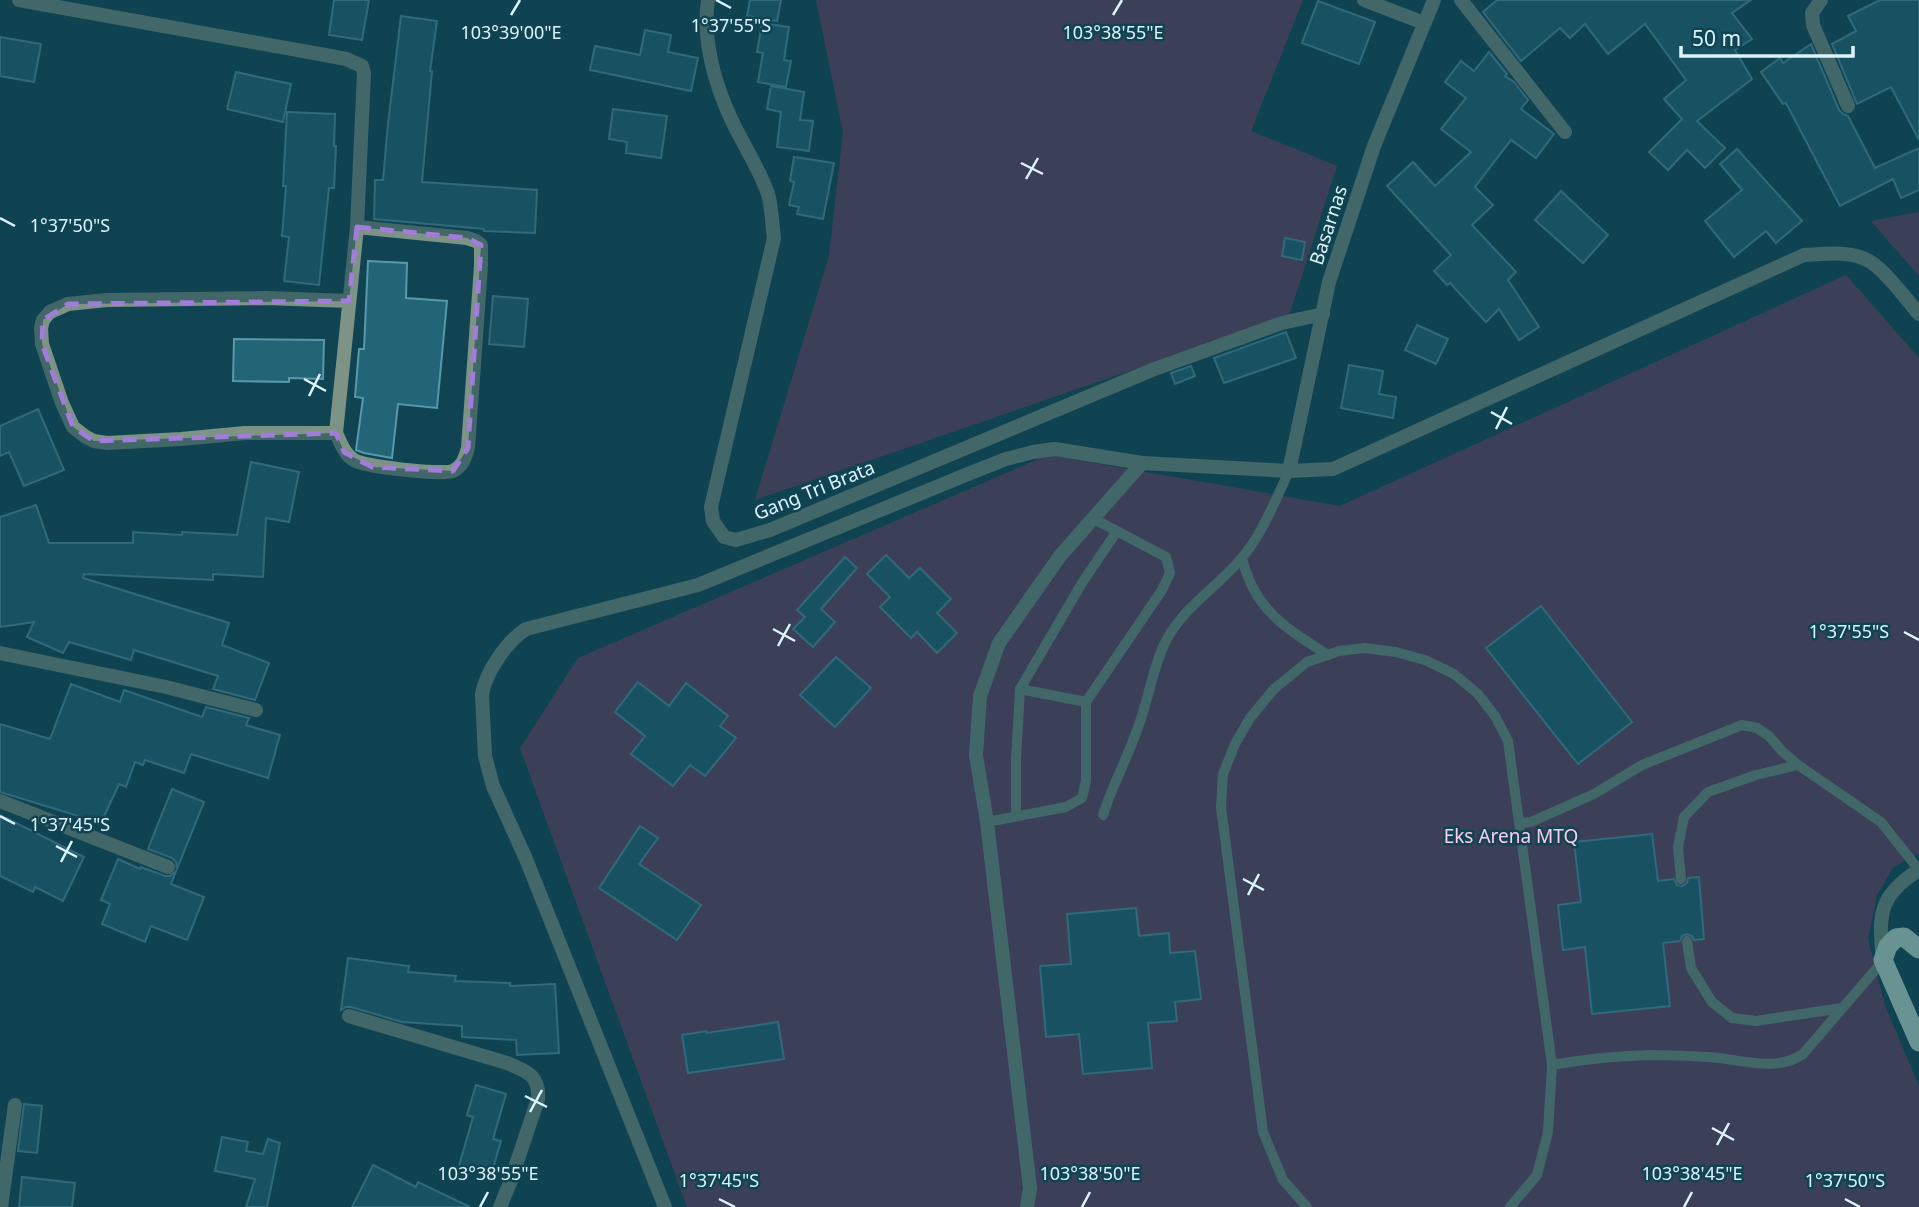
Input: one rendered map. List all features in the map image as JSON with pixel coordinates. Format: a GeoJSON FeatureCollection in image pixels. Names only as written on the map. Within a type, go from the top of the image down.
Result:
{"type":"FeatureCollection","features":[{"type":"Feature","properties":{"kind":"highway"},"geometry":{"type":"LineString","coordinates":[[1919,949],[1904,937],[1896,938],[1888,946],[1883,960],[1919,1042]]}},
{"type":"Feature","properties":{"kind":"street"},"geometry":{"type":"LineString","coordinates":[[19,0],[325,55],[356,62],[362,66],[364,73],[357,227],[336,433],[344,452],[354,461],[372,467],[438,474],[453,471],[463,463],[468,448],[481,245],[467,238],[357,227]]}},
{"type":"Feature","properties":{"kind":"street","name":"Gang Tri Brata"},"geometry":{"type":"LineString","coordinates":[[708,0],[705,20],[710,61],[731,119],[754,161],[769,198],[774,237],[711,507],[713,521],[724,537],[736,540],[770,530],[1152,370],[1282,323],[1323,314]]}},
{"type":"Feature","properties":{"kind":"street"},"geometry":{"type":"LineString","coordinates":[[1364,0],[1424,23]]}},
{"type":"Feature","properties":{"kind":"street","name":"Basarnas"},"geometry":{"type":"LineString","coordinates":[[1289,471],[1329,282],[1374,146],[1434,0]]}},
{"type":"Feature","properties":{"kind":"street"},"geometry":{"type":"LineString","coordinates":[[1461,0],[1565,132]]}},
{"type":"Feature","properties":{"kind":"street"},"geometry":{"type":"LineString","coordinates":[[1821,0],[1812,13],[1813,25],[1848,106]]}},
{"type":"Feature","properties":{"kind":"street"},"geometry":{"type":"LineString","coordinates":[[665,1207],[526,859],[493,786],[485,756],[482,695],[484,685],[516,635],[526,629],[698,585],[1006,459],[1032,452],[1055,449],[1142,463],[1289,471],[1333,469],[1804,255],[1847,254],[1869,261],[1919,314]]}},
{"type":"Feature","properties":{"kind":"street"},"geometry":{"type":"LineString","coordinates":[[336,433],[245,433],[107,443],[94,441],[73,427],[62,404],[42,344],[41,328],[50,312],[68,304],[107,300],[266,298],[349,301]]}},
{"type":"Feature","properties":{"kind":"street"},"geometry":{"type":"LineString","coordinates":[[1027,1207],[1030,1188],[987,822],[976,755],[980,696],[999,643],[1060,556],[1142,463]]}},
{"type":"Feature","properties":{"kind":"street"},"geometry":{"type":"LineString","coordinates":[[0,653],[166,687],[256,710]]}},
{"type":"Feature","properties":{"kind":"street"},"geometry":{"type":"LineString","coordinates":[[0,801],[168,867]]}},
{"type":"Feature","properties":{"kind":"street"},"geometry":{"type":"LineString","coordinates":[[1883,960],[1880,930],[1888,897],[1896,887],[1919,870]]}},
{"type":"Feature","properties":{"kind":"street"},"geometry":{"type":"LineString","coordinates":[[349,1016],[508,1063],[524,1069],[535,1079],[539,1088],[538,1099],[500,1207]]}},
{"type":"Feature","properties":{"kind":"street"},"geometry":{"type":"LineString","coordinates":[[1,1207],[15,1105]]}},
{"type":"Feature","properties":{"kind":"lane"},"geometry":{"type":"LineString","coordinates":[[1103,815],[1112,787],[1137,731],[1167,640],[1191,609],[1241,559],[1269,515],[1289,471]]}},
{"type":"Feature","properties":{"kind":"lane"},"geometry":{"type":"LineString","coordinates":[[987,822],[1066,807],[1082,798],[1086,781],[1086,702],[1163,590],[1170,573],[1166,557],[1092,518]]}},
{"type":"Feature","properties":{"kind":"lane"},"geometry":{"type":"LineString","coordinates":[[1016,816],[1020,689],[1082,583],[1118,531]]}},
{"type":"Feature","properties":{"kind":"lane"},"geometry":{"type":"LineString","coordinates":[[1241,559],[1254,590],[1270,613],[1288,630],[1328,655]]}},
{"type":"Feature","properties":{"kind":"lane"},"geometry":{"type":"LineString","coordinates":[[1307,1207],[1283,1180],[1263,1132],[1221,807],[1223,774],[1235,744],[1250,718],[1274,689],[1307,662],[1339,651],[1364,648],[1396,652],[1425,660],[1454,674],[1478,694],[1495,716],[1508,741],[1552,1065],[1548,1132],[1537,1175],[1510,1207]]}},
{"type":"Feature","properties":{"kind":"lane"},"geometry":{"type":"LineString","coordinates":[[1020,689],[1086,702]]}},
{"type":"Feature","properties":{"kind":"lane"},"geometry":{"type":"LineString","coordinates":[[1520,823],[1531,822],[1594,794],[1642,765],[1742,725],[1757,728],[1769,736],[1798,765],[1881,822],[1919,870]]}},
{"type":"Feature","properties":{"kind":"lane"},"geometry":{"type":"LineString","coordinates":[[1681,879],[1678,847],[1684,817],[1708,792],[1756,775],[1798,765]]}},
{"type":"Feature","properties":{"kind":"lane"},"geometry":{"type":"LineString","coordinates":[[1687,940],[1691,968],[1712,1002],[1732,1018],[1756,1021],[1842,1008]]}},
{"type":"Feature","properties":{"kind":"lane"},"geometry":{"type":"LineString","coordinates":[[1552,1065],[1650,1055],[1710,1057],[1768,1064],[1793,1061],[1803,1054],[1883,960]]}},
{"type":"Feature","properties":{"kind":"highlighted area"},"geometry":{"type":"Polygon","coordinates":[[[357,227],[467,238],[481,245],[468,448],[453,471],[372,467],[344,452],[336,433],[94,441],[73,427],[42,344],[43,320],[68,304],[349,301],[357,227]]]}},
{"type":"Feature","properties":{"kind":"green space"},"geometry":{"type":"Polygon","coordinates":[[[816,0],[1303,0],[1251,131],[1337,166],[1289,316],[755,500],[829,256],[843,132],[816,0]]]}},
{"type":"Feature","properties":{"kind":"green space"},"geometry":{"type":"Polygon","coordinates":[[[1919,212],[1919,276],[1871,221],[1919,212]]]}},
{"type":"Feature","properties":{"kind":"green space","name":"Eks Arena MTQ"},"geometry":{"type":"Polygon","coordinates":[[[1846,275],[1919,358],[1919,854],[1893,867],[1877,895],[1868,939],[1885,1006],[1919,1086],[1919,1207],[687,1207],[520,748],[578,658],[1048,455],[1340,506],[1846,275]]]}},
{"type":"Feature","properties":{"kind":"building"},"geometry":{"type":"Polygon","coordinates":[[[334,0],[369,0],[362,40],[329,35],[334,0]]]}},
{"type":"Feature","properties":{"kind":"building"},"geometry":{"type":"Polygon","coordinates":[[[750,0],[781,0],[777,21],[747,16],[750,0]]]}},
{"type":"Feature","properties":{"kind":"building"},"geometry":{"type":"Polygon","coordinates":[[[1497,0],[1751,0],[1732,13],[1752,39],[1735,50],[1752,79],[1697,121],[1725,148],[1705,168],[1687,150],[1668,170],[1649,152],[1682,119],[1664,99],[1686,80],[1645,24],[1608,54],[1585,24],[1570,38],[1560,28],[1521,61],[1483,12],[1497,0]]]}},
{"type":"Feature","properties":{"kind":"building"},"geometry":{"type":"Polygon","coordinates":[[[1880,0],[1919,0],[1919,140],[1891,87],[1857,104],[1832,44],[1856,31],[1848,16],[1880,0]]]}},
{"type":"Feature","properties":{"kind":"building"},"geometry":{"type":"Polygon","coordinates":[[[1318,1],[1375,22],[1359,64],[1302,43],[1318,1]]]}},
{"type":"Feature","properties":{"kind":"building"},"geometry":{"type":"Polygon","coordinates":[[[401,16],[437,21],[430,71],[422,182],[537,190],[535,233],[484,231],[374,219],[375,180],[383,180],[401,16]]]}},
{"type":"Feature","properties":{"kind":"building"},"geometry":{"type":"Polygon","coordinates":[[[762,23],[789,27],[784,60],[791,61],[786,87],[758,82],[763,53],[757,52],[762,23]]]}},
{"type":"Feature","properties":{"kind":"building"},"geometry":{"type":"Polygon","coordinates":[[[645,30],[671,35],[668,52],[698,58],[691,91],[590,70],[595,46],[640,55],[645,30]]]}},
{"type":"Feature","properties":{"kind":"building"},"geometry":{"type":"Polygon","coordinates":[[[0,37],[41,44],[34,82],[0,76],[0,37]]]}},
{"type":"Feature","properties":{"kind":"building"},"geometry":{"type":"Polygon","coordinates":[[[1811,44],[1839,110],[1848,116],[1875,168],[1919,148],[1919,190],[1901,198],[1893,179],[1840,206],[1786,103],[1783,104],[1761,72],[1780,58],[1783,63],[1811,44]]]}},
{"type":"Feature","properties":{"kind":"building"},"geometry":{"type":"Polygon","coordinates":[[[1489,52],[1507,74],[1505,76],[1514,82],[1528,100],[1521,109],[1554,134],[1536,158],[1511,140],[1475,187],[1493,205],[1472,225],[1516,272],[1508,280],[1539,327],[1519,340],[1499,309],[1486,322],[1450,283],[1447,285],[1434,271],[1451,255],[1387,186],[1413,162],[1435,186],[1471,152],[1441,129],[1466,98],[1445,82],[1461,61],[1474,71],[1489,52]]]}},
{"type":"Feature","properties":{"kind":"building"},"geometry":{"type":"Polygon","coordinates":[[[236,72],[291,84],[283,122],[227,109],[236,72]]]}},
{"type":"Feature","properties":{"kind":"building"},"geometry":{"type":"Polygon","coordinates":[[[771,86],[804,92],[800,120],[813,121],[809,151],[777,147],[781,112],[767,109],[771,86]]]}},
{"type":"Feature","properties":{"kind":"building"},"geometry":{"type":"Polygon","coordinates":[[[613,109],[667,116],[661,158],[626,153],[627,142],[609,139],[613,109]]]}},
{"type":"Feature","properties":{"kind":"building"},"geometry":{"type":"Polygon","coordinates":[[[287,112],[335,114],[334,188],[329,188],[319,285],[284,281],[289,237],[282,236],[287,112]]]}},
{"type":"Feature","properties":{"kind":"building"},"geometry":{"type":"Polygon","coordinates":[[[1737,149],[1802,221],[1776,243],[1766,231],[1734,257],[1705,221],[1742,190],[1720,164],[1737,149]]]}},
{"type":"Feature","properties":{"kind":"building"},"geometry":{"type":"Polygon","coordinates":[[[794,157],[834,163],[823,219],[797,214],[799,207],[789,205],[794,182],[790,181],[794,157]]]}},
{"type":"Feature","properties":{"kind":"building"},"geometry":{"type":"Polygon","coordinates":[[[1561,191],[1608,235],[1583,263],[1535,220],[1561,191]]]}},
{"type":"Feature","properties":{"kind":"building"},"geometry":{"type":"Polygon","coordinates":[[[1285,238],[1305,242],[1302,260],[1282,256],[1285,238]]]}},
{"type":"Feature","properties":{"kind":"building"},"geometry":{"type":"Polygon","coordinates":[[[368,261],[407,263],[406,298],[447,301],[437,408],[398,404],[392,458],[356,450],[363,398],[355,397],[359,349],[364,349],[368,261]]]}},
{"type":"Feature","properties":{"kind":"building"},"geometry":{"type":"Polygon","coordinates":[[[493,296],[528,299],[524,347],[489,344],[493,296]]]}},
{"type":"Feature","properties":{"kind":"building"},"geometry":{"type":"Polygon","coordinates":[[[1417,325],[1448,339],[1436,364],[1405,350],[1417,325]]]}},
{"type":"Feature","properties":{"kind":"building"},"geometry":{"type":"Polygon","coordinates":[[[1286,332],[1296,358],[1224,383],[1214,358],[1286,332]]]}},
{"type":"Feature","properties":{"kind":"building"},"geometry":{"type":"Polygon","coordinates":[[[234,339],[324,340],[323,379],[289,378],[289,382],[233,381],[234,339]]]}},
{"type":"Feature","properties":{"kind":"building"},"geometry":{"type":"Polygon","coordinates":[[[1349,365],[1383,371],[1379,394],[1396,397],[1393,418],[1341,408],[1349,365]]]}},
{"type":"Feature","properties":{"kind":"building"},"geometry":{"type":"Polygon","coordinates":[[[1191,366],[1195,376],[1175,384],[1171,373],[1191,366]]]}},
{"type":"Feature","properties":{"kind":"building"},"geometry":{"type":"Polygon","coordinates":[[[38,409],[64,470],[24,486],[9,452],[0,456],[0,426],[38,409]]]}},
{"type":"Feature","properties":{"kind":"building"},"geometry":{"type":"Polygon","coordinates":[[[251,462],[299,472],[289,522],[266,518],[263,577],[213,574],[213,580],[84,574],[83,578],[229,623],[222,645],[269,663],[255,700],[213,689],[218,676],[134,650],[131,660],[69,642],[63,653],[27,637],[34,622],[0,627],[0,517],[36,505],[49,543],[133,543],[133,532],[237,535],[251,462]]]}},
{"type":"Feature","properties":{"kind":"building"},"geometry":{"type":"Polygon","coordinates":[[[886,555],[909,578],[920,568],[951,599],[937,613],[957,633],[937,653],[917,632],[911,638],[880,607],[890,597],[867,574],[886,555]]]}},
{"type":"Feature","properties":{"kind":"building"},"geometry":{"type":"Polygon","coordinates":[[[845,557],[857,568],[821,609],[835,622],[813,647],[793,629],[805,617],[797,610],[845,557]]]}},
{"type":"Feature","properties":{"kind":"building"},"geometry":{"type":"Polygon","coordinates":[[[1541,606],[1632,722],[1578,764],[1486,648],[1541,606]]]}},
{"type":"Feature","properties":{"kind":"building"},"geometry":{"type":"Polygon","coordinates":[[[836,657],[871,688],[835,727],[800,695],[836,657]]]}},
{"type":"Feature","properties":{"kind":"building"},"geometry":{"type":"Polygon","coordinates":[[[638,682],[669,706],[686,683],[728,716],[720,726],[736,738],[705,776],[690,765],[673,786],[631,754],[645,736],[615,712],[638,682]]]}},
{"type":"Feature","properties":{"kind":"building"},"geometry":{"type":"Polygon","coordinates":[[[71,684],[120,702],[124,690],[202,717],[206,707],[249,718],[246,725],[280,735],[268,778],[191,754],[184,773],[145,760],[143,765],[135,762],[126,787],[119,784],[101,823],[0,792],[0,724],[50,739],[71,684]]]}},
{"type":"Feature","properties":{"kind":"building"},"geometry":{"type":"Polygon","coordinates":[[[172,789],[204,802],[177,869],[172,858],[148,849],[172,789]]]}},
{"type":"Feature","properties":{"kind":"building"},"geometry":{"type":"Polygon","coordinates":[[[0,815],[84,857],[63,901],[35,887],[33,892],[0,876],[0,815]]]}},
{"type":"Feature","properties":{"kind":"building"},"geometry":{"type":"Polygon","coordinates":[[[640,826],[658,838],[639,864],[701,905],[677,940],[599,888],[640,826]]]}},
{"type":"Feature","properties":{"kind":"building"},"geometry":{"type":"Polygon","coordinates":[[[1652,834],[1658,881],[1674,879],[1677,885],[1682,886],[1687,883],[1688,878],[1699,877],[1704,939],[1694,940],[1687,934],[1682,936],[1680,941],[1663,943],[1670,1006],[1592,1014],[1585,947],[1563,950],[1558,905],[1581,902],[1574,842],[1652,834]]]}},
{"type":"Feature","properties":{"kind":"building"},"geometry":{"type":"Polygon","coordinates":[[[118,859],[165,876],[176,871],[171,884],[204,897],[187,940],[151,926],[145,942],[102,924],[110,904],[101,900],[118,859]]]}},
{"type":"Feature","properties":{"kind":"building"},"geometry":{"type":"Polygon","coordinates":[[[1136,908],[1139,936],[1169,933],[1170,953],[1195,951],[1201,999],[1175,1002],[1177,1021],[1148,1023],[1152,1068],[1083,1074],[1079,1034],[1046,1037],[1040,966],[1071,964],[1067,914],[1136,908]]]}},
{"type":"Feature","properties":{"kind":"building"},"geometry":{"type":"Polygon","coordinates":[[[348,958],[409,966],[408,972],[456,976],[455,981],[510,983],[510,986],[555,984],[559,1053],[517,1055],[516,1040],[462,1037],[462,1026],[402,1022],[351,1007],[341,1010],[348,958]]]}},
{"type":"Feature","properties":{"kind":"building"},"geometry":{"type":"Polygon","coordinates":[[[778,1022],[784,1059],[688,1073],[682,1035],[778,1022]]]}},
{"type":"Feature","properties":{"kind":"building"},"geometry":{"type":"Polygon","coordinates":[[[476,1085],[506,1094],[493,1139],[501,1141],[491,1175],[459,1166],[473,1117],[467,1115],[476,1085]]]}},
{"type":"Feature","properties":{"kind":"building"},"geometry":{"type":"Polygon","coordinates":[[[24,1104],[42,1106],[37,1153],[18,1151],[24,1104]]]}},
{"type":"Feature","properties":{"kind":"building"},"geometry":{"type":"Polygon","coordinates":[[[222,1137],[248,1142],[246,1151],[263,1154],[268,1139],[280,1143],[267,1207],[246,1207],[255,1179],[215,1171],[222,1137]]]}},
{"type":"Feature","properties":{"kind":"building"},"geometry":{"type":"Polygon","coordinates":[[[373,1165],[416,1187],[418,1182],[470,1207],[352,1207],[373,1165]]]}},
{"type":"Feature","properties":{"kind":"building"},"geometry":{"type":"Polygon","coordinates":[[[22,1177],[75,1183],[72,1207],[19,1207],[22,1177]]]}}]}
